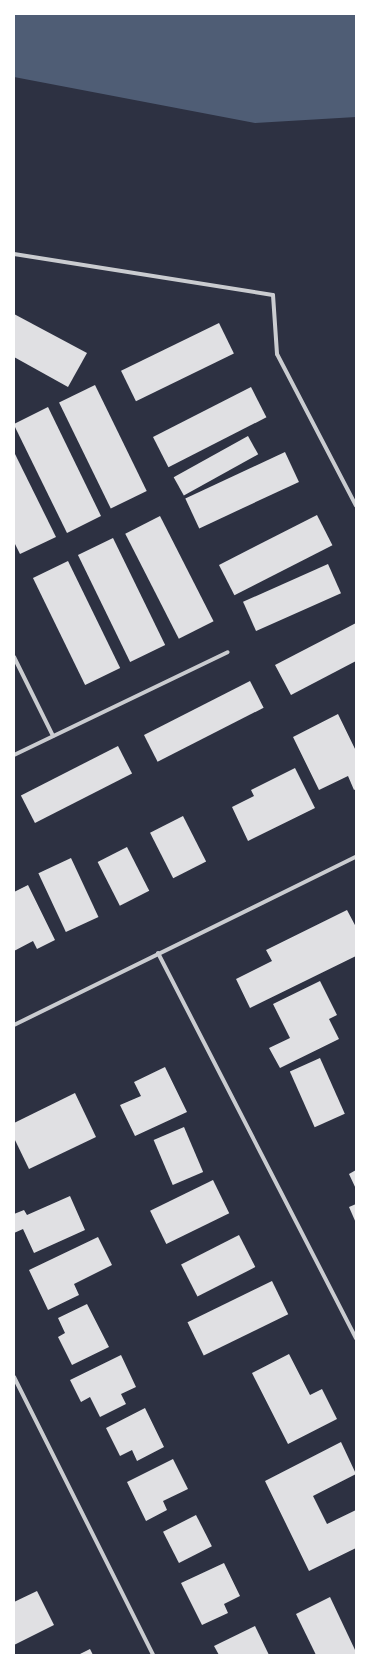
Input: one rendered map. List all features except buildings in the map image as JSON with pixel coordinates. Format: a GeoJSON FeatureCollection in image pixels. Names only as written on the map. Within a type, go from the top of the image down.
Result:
{"type":"FeatureCollection","features":[{"type":"Feature","properties":{"kind":"street"},"geometry":{"type":"LineString","coordinates":[[14,254],[273,295],[277,354],[356,506]]}},
{"type":"Feature","properties":{"kind":"street"},"geometry":{"type":"LineString","coordinates":[[14,755],[228,652]]}},
{"type":"Feature","properties":{"kind":"street"},"geometry":{"type":"LineString","coordinates":[[14,657],[53,736]]}},
{"type":"Feature","properties":{"kind":"street"},"geometry":{"type":"LineString","coordinates":[[14,1025],[356,857]]}},
{"type":"Feature","properties":{"kind":"street"},"geometry":{"type":"LineString","coordinates":[[158,953],[356,1338]]}},
{"type":"Feature","properties":{"kind":"street"},"geometry":{"type":"LineString","coordinates":[[14,1377],[153,1655]]}},
{"type":"Feature","properties":{"kind":"water"},"geometry":{"type":"Polygon","coordinates":[[[14,14],[356,14],[356,117],[255,123],[14,77],[14,14]]]}}]}
